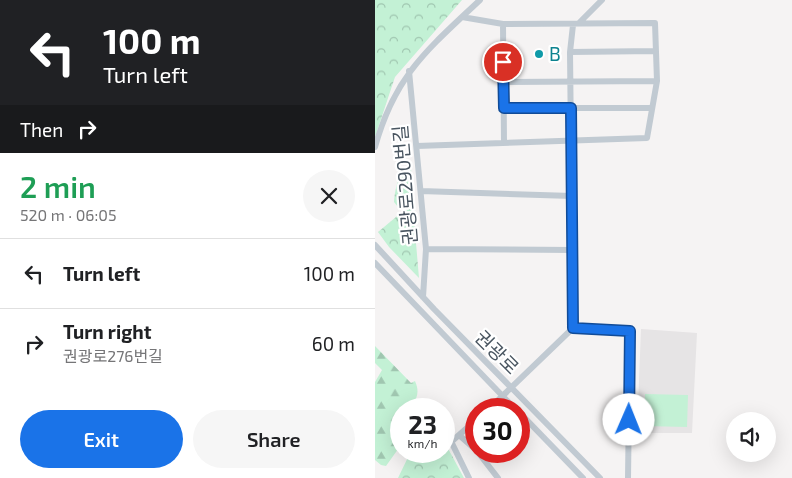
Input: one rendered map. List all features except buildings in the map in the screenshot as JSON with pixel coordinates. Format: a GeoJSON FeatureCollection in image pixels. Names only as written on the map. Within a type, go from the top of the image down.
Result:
{"type":"FeatureCollection","features":[{"type":"Feature","properties":{"kind":"street"},"geometry":{"type":"LineString","coordinates":[[375,147],[387,109],[409,71],[480,0]]}},
{"type":"Feature","properties":{"kind":"street"},"geometry":{"type":"LineString","coordinates":[[503,396],[573,328],[570,52],[576,24],[600,1]]}},
{"type":"Feature","properties":{"kind":"street"},"geometry":{"type":"LineString","coordinates":[[417,146],[571,139],[647,138],[657,81],[655,23],[503,24],[463,17]]}},
{"type":"Feature","properties":{"kind":"street"},"geometry":{"type":"LineString","coordinates":[[503,24],[504,143]]}},
{"type":"Feature","properties":{"kind":"street"},"geometry":{"type":"LineString","coordinates":[[570,52],[656,51]]}},
{"type":"Feature","properties":{"kind":"street","name":"권광로290번길"},"geometry":{"type":"LineString","coordinates":[[409,71],[426,249],[423,297]]}},
{"type":"Feature","properties":{"kind":"street"},"geometry":{"type":"LineString","coordinates":[[503,82],[570,80],[657,81]]}},
{"type":"Feature","properties":{"kind":"street"},"geometry":{"type":"LineString","coordinates":[[504,108],[651,108]]}},
{"type":"Feature","properties":{"kind":"street"},"geometry":{"type":"LineString","coordinates":[[421,191],[572,196]]}},
{"type":"Feature","properties":{"kind":"street","name":"권광로"},"geometry":{"type":"LineString","coordinates":[[375,245],[423,297],[600,478]]}},
{"type":"Feature","properties":{"kind":"street"},"geometry":{"type":"LineString","coordinates":[[426,249],[573,250]]}},
{"type":"Feature","properties":{"kind":"street","name":"권광로"},"geometry":{"type":"LineString","coordinates":[[375,263],[503,396]]}},
{"type":"Feature","properties":{"kind":"street"},"geometry":{"type":"LineString","coordinates":[[573,328],[630,331],[628,478]]}},
{"type":"Feature","properties":{"kind":"street"},"geometry":{"type":"LineString","coordinates":[[530,424],[580,477]]}},
{"type":"Feature","properties":{"kind":"street"},"geometry":{"type":"LineString","coordinates":[[455,437],[465,430]]}},
{"type":"Feature","properties":{"kind":"street"},"geometry":{"type":"LineString","coordinates":[[459,435],[465,440]]}},
{"type":"Feature","properties":{"kind":"street"},"geometry":{"type":"LineString","coordinates":[[455,453],[469,478]]}},
{"type":"Feature","properties":{"kind":"street"},"geometry":{"type":"LineString","coordinates":[[486,463],[498,478]]}},
{"type":"Feature","properties":{"kind":"shaded area"},"geometry":{"type":"Polygon","coordinates":[[[641,329],[697,333],[692,433],[637,433],[641,329]]]}},
{"type":"Feature","properties":{"kind":"green space"},"geometry":{"type":"Polygon","coordinates":[[[375,0],[462,0],[395,77],[375,137],[375,0]]]}},
{"type":"Feature","properties":{"kind":"green space"},"geometry":{"type":"Polygon","coordinates":[[[411,166],[412,202],[398,207],[394,202],[398,181],[403,172],[411,166]]]}},
{"type":"Feature","properties":{"kind":"green space"},"geometry":{"type":"Polygon","coordinates":[[[413,208],[419,278],[389,247],[378,232],[402,212],[413,208]]]}},
{"type":"Feature","properties":{"kind":"green space"},"geometry":{"type":"Polygon","coordinates":[[[375,346],[411,383],[415,381],[418,392],[416,398],[390,398],[390,460],[386,466],[381,465],[375,460],[375,382],[382,370],[375,363],[375,346]]]}},
{"type":"Feature","properties":{"kind":"green space"},"geometry":{"type":"Polygon","coordinates":[[[645,394],[688,395],[687,427],[644,426],[645,394]]]}},
{"type":"Feature","properties":{"kind":"green space"},"geometry":{"type":"Polygon","coordinates":[[[455,461],[464,478],[398,478],[405,463],[455,463],[455,461]]]}},
{"type":"Feature","properties":{"kind":"place","name":"B"},"geometry":{"type":"Point","coordinates":[539,54]}},
{"type":"Feature","properties":{"kind":"route"},"geometry":{"type":"LineString","coordinates":[[503,62],[504,108],[571,108],[573,328],[630,331],[629,420]]}}]}
